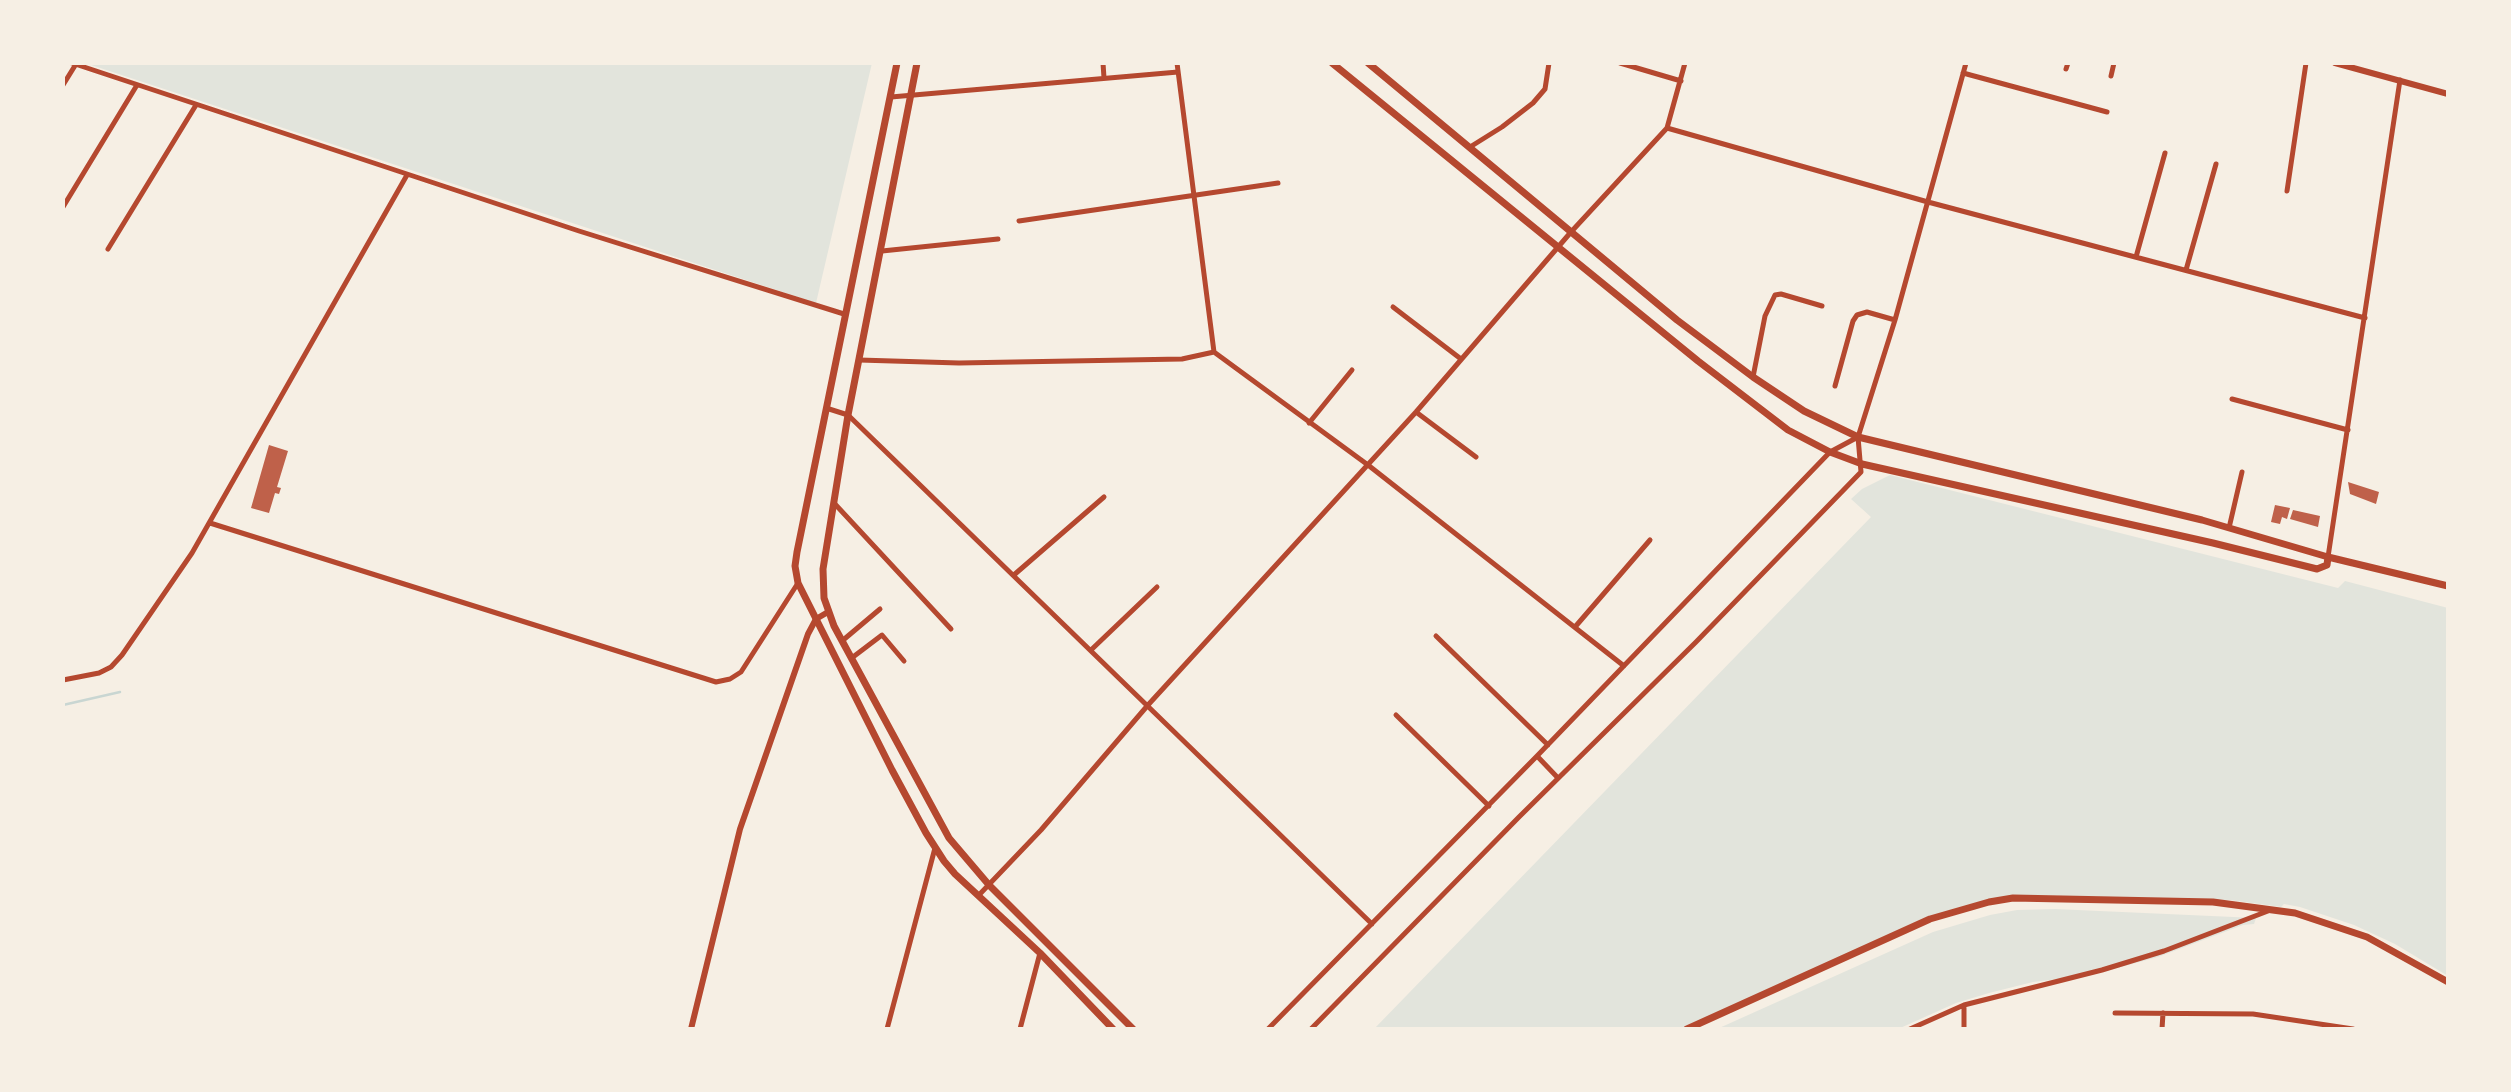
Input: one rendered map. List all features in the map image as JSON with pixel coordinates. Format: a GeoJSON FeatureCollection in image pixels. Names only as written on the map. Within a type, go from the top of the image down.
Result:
{"type":"FeatureCollection","features":[{"type":"Feature","properties":{"kind":"main road"},"geometry":{"type":"LineString","coordinates":[[897,63],[797,552],[798,583],[892,770],[936,848],[955,874],[1040,953],[1113,1029]]}},
{"type":"Feature","properties":{"kind":"main road"},"geometry":{"type":"LineString","coordinates":[[917,63],[848,415],[823,569],[822,584],[828,612],[948,838],[989,886],[1133,1029]]}},
{"type":"Feature","properties":{"kind":"main road"},"geometry":{"type":"LineString","coordinates":[[1332,63],[1687,352],[1788,430],[1830,452],[1862,464],[2317,569],[2327,565],[2329,557]]}},
{"type":"Feature","properties":{"kind":"main road"},"geometry":{"type":"LineString","coordinates":[[1368,63],[1677,320],[1804,411],[1858,438],[2229,528],[2329,557],[2448,586]]}},
{"type":"Feature","properties":{"kind":"main road"},"geometry":{"type":"LineString","coordinates":[[1687,1029],[1930,919],[1989,902],[2038,897],[2213,902],[2273,909],[2323,920],[2367,937],[2448,982]]}},
{"type":"Feature","properties":{"kind":"street"},"geometry":{"type":"LineString","coordinates":[[1103,63],[1104,78]]}},
{"type":"Feature","properties":{"kind":"street"},"geometry":{"type":"LineString","coordinates":[[1177,63],[1214,352],[1368,464],[1624,666]]}},
{"type":"Feature","properties":{"kind":"street"},"geometry":{"type":"LineString","coordinates":[[1470,147],[1533,103],[1545,89],[1549,63]]}},
{"type":"Feature","properties":{"kind":"street"},"geometry":{"type":"LineString","coordinates":[[1620,63],[1681,80]]}},
{"type":"Feature","properties":{"kind":"street"},"geometry":{"type":"LineString","coordinates":[[978,897],[1041,830],[1148,705],[1416,412],[1571,232],[1667,128],[1685,63]]}},
{"type":"Feature","properties":{"kind":"street"},"geometry":{"type":"LineString","coordinates":[[1311,1029],[1861,472],[1858,438],[1895,320],[1966,63]]}},
{"type":"Feature","properties":{"kind":"street"},"geometry":{"type":"LineString","coordinates":[[2111,76],[2114,63]]}},
{"type":"Feature","properties":{"kind":"street"},"geometry":{"type":"LineString","coordinates":[[2287,191],[2306,63]]}},
{"type":"Feature","properties":{"kind":"street"},"geometry":{"type":"LineString","coordinates":[[2339,63],[2448,94]]}},
{"type":"Feature","properties":{"kind":"street"},"geometry":{"type":"LineString","coordinates":[[63,85],[74,64],[407,175],[844,314]]}},
{"type":"Feature","properties":{"kind":"street"},"geometry":{"type":"LineString","coordinates":[[891,97],[1178,72]]}},
{"type":"Feature","properties":{"kind":"street"},"geometry":{"type":"LineString","coordinates":[[1963,74],[2107,112]]}},
{"type":"Feature","properties":{"kind":"street"},"geometry":{"type":"LineString","coordinates":[[2329,557],[2400,80]]}},
{"type":"Feature","properties":{"kind":"street"},"geometry":{"type":"LineString","coordinates":[[63,207],[137,85]]}},
{"type":"Feature","properties":{"kind":"street"},"geometry":{"type":"LineString","coordinates":[[108,249],[196,105]]}},
{"type":"Feature","properties":{"kind":"street"},"geometry":{"type":"LineString","coordinates":[[1667,128],[1928,202],[2365,318]]}},
{"type":"Feature","properties":{"kind":"street"},"geometry":{"type":"LineString","coordinates":[[2136,257],[2165,153]]}},
{"type":"Feature","properties":{"kind":"street"},"geometry":{"type":"LineString","coordinates":[[2186,270],[2216,164]]}},
{"type":"Feature","properties":{"kind":"street"},"geometry":{"type":"LineString","coordinates":[[63,681],[99,673],[111,667],[122,655],[211,523],[407,175]]}},
{"type":"Feature","properties":{"kind":"street"},"geometry":{"type":"LineString","coordinates":[[1019,221],[1278,183]]}},
{"type":"Feature","properties":{"kind":"street"},"geometry":{"type":"LineString","coordinates":[[881,251],[998,239]]}},
{"type":"Feature","properties":{"kind":"street"},"geometry":{"type":"LineString","coordinates":[[1754,377],[1765,316],[1775,295],[1781,294],[1822,306]]}},
{"type":"Feature","properties":{"kind":"street"},"geometry":{"type":"LineString","coordinates":[[1393,307],[1461,359]]}},
{"type":"Feature","properties":{"kind":"street"},"geometry":{"type":"LineString","coordinates":[[1835,386],[1857,315],[1867,312],[1895,320]]}},
{"type":"Feature","properties":{"kind":"street"},"geometry":{"type":"LineString","coordinates":[[859,360],[959,363],[1182,359],[1214,352]]}},
{"type":"Feature","properties":{"kind":"street"},"geometry":{"type":"LineString","coordinates":[[1309,423],[1352,370]]}},
{"type":"Feature","properties":{"kind":"street"},"geometry":{"type":"LineString","coordinates":[[2232,399],[2347,430]]}},
{"type":"Feature","properties":{"kind":"street"},"geometry":{"type":"LineString","coordinates":[[826,408],[848,415],[1372,924]]}},
{"type":"Feature","properties":{"kind":"street"},"geometry":{"type":"LineString","coordinates":[[1416,412],[1476,457]]}},
{"type":"Feature","properties":{"kind":"street"},"geometry":{"type":"LineString","coordinates":[[1268,1029],[1489,806],[1830,452],[1858,438]]}},
{"type":"Feature","properties":{"kind":"street"},"geometry":{"type":"LineString","coordinates":[[2229,528],[2242,472]]}},
{"type":"Feature","properties":{"kind":"street"},"geometry":{"type":"LineString","coordinates":[[1014,574],[1104,497]]}},
{"type":"Feature","properties":{"kind":"street"},"geometry":{"type":"LineString","coordinates":[[834,503],[951,629]]}},
{"type":"Feature","properties":{"kind":"street"},"geometry":{"type":"LineString","coordinates":[[211,523],[716,682],[730,679],[741,671],[798,583]]}},
{"type":"Feature","properties":{"kind":"street"},"geometry":{"type":"LineString","coordinates":[[1575,627],[1650,540]]}},
{"type":"Feature","properties":{"kind":"street"},"geometry":{"type":"LineString","coordinates":[[1091,650],[1157,587]]}},
{"type":"Feature","properties":{"kind":"street"},"geometry":{"type":"LineString","coordinates":[[842,641],[880,610]]}},
{"type":"Feature","properties":{"kind":"street"},"geometry":{"type":"LineString","coordinates":[[691,1029],[740,829],[808,634],[816,620],[828,612]]}},
{"type":"Feature","properties":{"kind":"street"},"geometry":{"type":"LineString","coordinates":[[853,657],[881,635],[904,661]]}},
{"type":"Feature","properties":{"kind":"street"},"geometry":{"type":"LineString","coordinates":[[1436,636],[1548,745]]}},
{"type":"Feature","properties":{"kind":"street"},"geometry":{"type":"LineString","coordinates":[[1396,715],[1489,806]]}},
{"type":"Feature","properties":{"kind":"street"},"geometry":{"type":"LineString","coordinates":[[1537,756],[1558,778]]}},
{"type":"Feature","properties":{"kind":"street"},"geometry":{"type":"LineString","coordinates":[[887,1029],[936,848]]}},
{"type":"Feature","properties":{"kind":"street"},"geometry":{"type":"LineString","coordinates":[[1910,1029],[1964,1005],[2102,970],[2164,951],[2273,909]]}},
{"type":"Feature","properties":{"kind":"street"},"geometry":{"type":"LineString","coordinates":[[1020,1029],[1040,953]]}},
{"type":"Feature","properties":{"kind":"street"},"geometry":{"type":"LineString","coordinates":[[1964,1005],[1964,1029]]}},
{"type":"Feature","properties":{"kind":"street"},"geometry":{"type":"LineString","coordinates":[[2116,1013],[2253,1014],[2353,1029]]}},
{"type":"Feature","properties":{"kind":"street"},"geometry":{"type":"LineString","coordinates":[[2162,1029],[2163,1013]]}},
{"type":"Feature","properties":{"kind":"shaded area"},"geometry":{"type":"Polygon","coordinates":[[[85,63],[872,63],[816,303],[85,63]]]}},
{"type":"Feature","properties":{"kind":"shaded area"},"geometry":{"type":"Polygon","coordinates":[[[1890,475],[2338,588],[2345,581],[2448,608],[2448,976],[2395,944],[2354,925],[2300,907],[2230,900],[2026,895],[1957,908],[1684,1029],[1374,1029],[1871,517],[1851,499],[1862,489],[1890,475]]]}},
{"type":"Feature","properties":{"kind":"shaded area"},"geometry":{"type":"Polygon","coordinates":[[[2055,909],[2256,918],[2254,924],[2243,925],[2158,957],[2091,975],[2033,982],[1989,993],[1956,1003],[1898,1029],[1717,1029],[1933,932],[1990,915],[2017,910],[2055,909]]]}},
{"type":"Feature","properties":{"kind":"building"},"geometry":{"type":"Polygon","coordinates":[[[269,445],[288,451],[277,487],[281,488],[279,494],[275,493],[269,513],[251,508],[269,445]]]}},
{"type":"Feature","properties":{"kind":"building"},"geometry":{"type":"Polygon","coordinates":[[[2348,482],[2379,492],[2376,504],[2350,494],[2348,482]]]}},
{"type":"Feature","properties":{"kind":"building"},"geometry":{"type":"Polygon","coordinates":[[[2275,505],[2290,508],[2287,519],[2282,517],[2280,524],[2271,522],[2275,505]]]}},
{"type":"Feature","properties":{"kind":"building"},"geometry":{"type":"Polygon","coordinates":[[[2293,510],[2320,516],[2318,527],[2290,519],[2293,510]]]}},
{"type":"Feature","properties":{"kind":"waterway"},"geometry":{"type":"LineString","coordinates":[[63,705],[120,692]]}}]}
